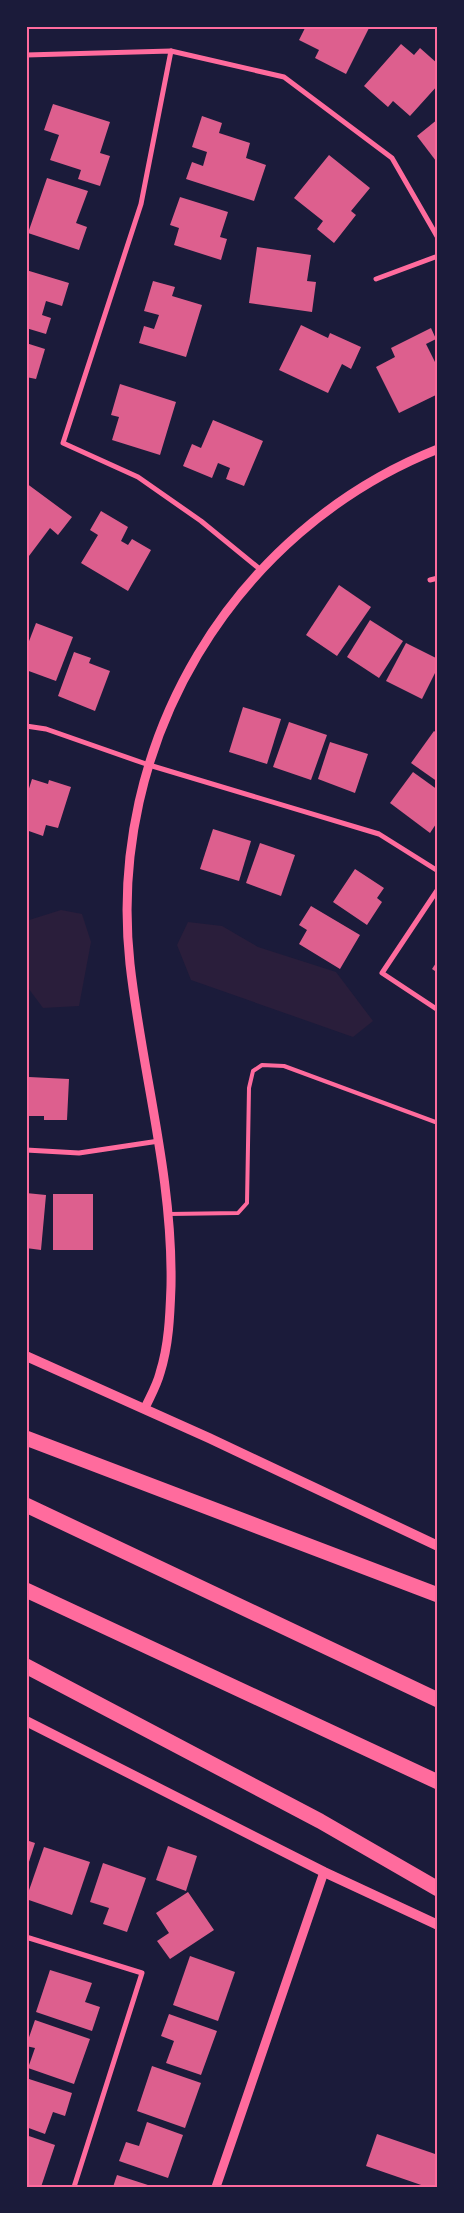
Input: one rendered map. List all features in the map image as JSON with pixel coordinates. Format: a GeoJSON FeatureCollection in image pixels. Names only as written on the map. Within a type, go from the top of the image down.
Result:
{"type":"FeatureCollection","features":[{"type":"Feature","properties":{"kind":"highway"},"geometry":{"type":"LineString","coordinates":[[26,1438],[438,1595]]}},
{"type":"Feature","properties":{"kind":"highway"},"geometry":{"type":"LineString","coordinates":[[26,1505],[438,1700]]}},
{"type":"Feature","properties":{"kind":"highway"},"geometry":{"type":"LineString","coordinates":[[26,1590],[438,1782]]}},
{"type":"Feature","properties":{"kind":"highway"},"geometry":{"type":"LineString","coordinates":[[26,1666],[320,1821],[438,1889]]}},
{"type":"Feature","properties":{"kind":"main road"},"geometry":{"type":"LineString","coordinates":[[26,1356],[145,1408],[438,1546]]}},
{"type":"Feature","properties":{"kind":"main road"},"geometry":{"type":"LineString","coordinates":[[26,1721],[324,1872],[438,1925]]}},
{"type":"Feature","properties":{"kind":"street"},"geometry":{"type":"LineString","coordinates":[[26,55],[171,51],[284,77],[392,158],[438,238]]}},
{"type":"Feature","properties":{"kind":"street"},"geometry":{"type":"LineString","coordinates":[[171,51],[141,204],[63,443],[138,476],[201,521],[262,570]]}},
{"type":"Feature","properties":{"kind":"street"},"geometry":{"type":"LineString","coordinates":[[376,279],[438,256]]}},
{"type":"Feature","properties":{"kind":"street"},"geometry":{"type":"LineString","coordinates":[[145,1408],[159,1377],[167,1342],[172,1246],[159,1141],[130,966],[126,920],[130,852],[136,815],[149,766],[168,709],[186,673],[225,614],[262,570],[287,543],[350,494],[380,476],[438,449]]}},
{"type":"Feature","properties":{"kind":"street"},"geometry":{"type":"LineString","coordinates":[[430,580],[438,578]]}},
{"type":"Feature","properties":{"kind":"street"},"geometry":{"type":"LineString","coordinates":[[26,726],[46,729],[149,766],[379,834],[438,871]]}},
{"type":"Feature","properties":{"kind":"street"},"geometry":{"type":"LineString","coordinates":[[438,889],[382,973],[438,1010]]}},
{"type":"Feature","properties":{"kind":"street"},"geometry":{"type":"LineString","coordinates":[[26,1150],[79,1153],[159,1141]]}},
{"type":"Feature","properties":{"kind":"street"},"geometry":{"type":"LineString","coordinates":[[216,2187],[324,1872]]}},
{"type":"Feature","properties":{"kind":"street"},"geometry":{"type":"LineString","coordinates":[[26,1937],[142,1973],[74,2187]]}},
{"type":"Feature","properties":{"kind":"lane"},"geometry":{"type":"LineString","coordinates":[[168,1214],[238,1213],[247,1203],[249,1088],[253,1071],[262,1065],[284,1066],[438,1123]]}},
{"type":"Feature","properties":{"kind":"shaded area"},"geometry":{"type":"Polygon","coordinates":[[[61,910],[82,914],[91,942],[79,1006],[43,1008],[26,985],[26,921],[61,910]]]}},
{"type":"Feature","properties":{"kind":"shaded area"},"geometry":{"type":"Polygon","coordinates":[[[188,922],[222,926],[258,947],[336,972],[373,1021],[353,1037],[191,980],[177,945],[188,922]]]}},
{"type":"Feature","properties":{"kind":"building"},"geometry":{"type":"Polygon","coordinates":[[[306,26],[370,26],[346,74],[315,58],[319,50],[299,40],[306,26]]]}},
{"type":"Feature","properties":{"kind":"building"},"geometry":{"type":"Polygon","coordinates":[[[401,44],[414,55],[420,48],[438,64],[438,85],[410,116],[393,101],[388,107],[364,86],[401,44]]]}},
{"type":"Feature","properties":{"kind":"building"},"geometry":{"type":"Polygon","coordinates":[[[53,104],[110,122],[100,153],[110,156],[100,186],[78,179],[81,170],[50,160],[59,135],[44,130],[53,104]]]}},
{"type":"Feature","properties":{"kind":"building"},"geometry":{"type":"Polygon","coordinates":[[[202,116],[222,123],[219,133],[250,143],[246,158],[266,165],[254,201],[186,179],[192,162],[203,166],[207,152],[192,147],[202,116]]]}},
{"type":"Feature","properties":{"kind":"building"},"geometry":{"type":"Polygon","coordinates":[[[438,119],[438,159],[436,161],[417,136],[438,119]]]}},
{"type":"Feature","properties":{"kind":"building"},"geometry":{"type":"Polygon","coordinates":[[[329,155],[370,188],[351,211],[356,215],[334,243],[317,229],[323,221],[294,198],[329,155]]]}},
{"type":"Feature","properties":{"kind":"building"},"geometry":{"type":"Polygon","coordinates":[[[47,178],[88,191],[76,223],[87,227],[79,250],[28,233],[47,178]]]}},
{"type":"Feature","properties":{"kind":"building"},"geometry":{"type":"Polygon","coordinates":[[[180,197],[228,212],[220,237],[227,239],[221,260],[174,245],[179,228],[170,225],[180,197]]]}},
{"type":"Feature","properties":{"kind":"building"},"geometry":{"type":"Polygon","coordinates":[[[257,247],[311,255],[307,281],[316,282],[312,312],[249,303],[257,247]]]}},
{"type":"Feature","properties":{"kind":"building"},"geometry":{"type":"Polygon","coordinates":[[[26,270],[69,283],[62,306],[46,301],[42,315],[51,318],[46,334],[26,328],[26,270]]]}},
{"type":"Feature","properties":{"kind":"building"},"geometry":{"type":"Polygon","coordinates":[[[153,281],[175,287],[172,296],[202,305],[186,357],[139,343],[144,326],[154,329],[159,315],[144,311],[153,281]]]}},
{"type":"Feature","properties":{"kind":"building"},"geometry":{"type":"Polygon","coordinates":[[[301,325],[328,338],[330,333],[361,347],[351,369],[342,364],[328,393],[279,370],[301,325]]]}},
{"type":"Feature","properties":{"kind":"building"},"geometry":{"type":"Polygon","coordinates":[[[431,328],[436,339],[426,344],[438,368],[438,394],[399,413],[376,367],[395,357],[391,348],[431,328]]]}},
{"type":"Feature","properties":{"kind":"building"},"geometry":{"type":"Polygon","coordinates":[[[26,343],[45,349],[36,379],[26,377],[26,343]]]}},
{"type":"Feature","properties":{"kind":"building"},"geometry":{"type":"Polygon","coordinates":[[[120,384],[176,402],[160,455],[112,440],[119,417],[111,415],[120,384]]]}},
{"type":"Feature","properties":{"kind":"building"},"geometry":{"type":"Polygon","coordinates":[[[213,420],[263,441],[244,486],[226,479],[230,468],[218,463],[212,478],[183,466],[192,444],[201,448],[213,420]]]}},
{"type":"Feature","properties":{"kind":"building"},"geometry":{"type":"Polygon","coordinates":[[[26,483],[72,517],[58,535],[50,528],[29,556],[26,555],[26,483]]]}},
{"type":"Feature","properties":{"kind":"building"},"geometry":{"type":"Polygon","coordinates":[[[101,511],[128,527],[121,541],[128,545],[132,539],[151,550],[128,591],[81,563],[98,535],[90,530],[101,511]]]}},
{"type":"Feature","properties":{"kind":"building"},"geometry":{"type":"Polygon","coordinates":[[[339,585],[371,607],[337,656],[306,635],[339,585]]]}},
{"type":"Feature","properties":{"kind":"building"},"geometry":{"type":"Polygon","coordinates":[[[370,620],[403,641],[379,678],[347,657],[370,620]]]}},
{"type":"Feature","properties":{"kind":"building"},"geometry":{"type":"Polygon","coordinates":[[[36,623],[73,637],[56,681],[26,670],[26,649],[36,623]]]}},
{"type":"Feature","properties":{"kind":"building"},"geometry":{"type":"Polygon","coordinates":[[[406,643],[438,659],[438,667],[422,699],[386,681],[406,643]]]}},
{"type":"Feature","properties":{"kind":"building"},"geometry":{"type":"Polygon","coordinates":[[[74,652],[91,658],[89,663],[110,671],[95,711],[58,696],[74,652]]]}},
{"type":"Feature","properties":{"kind":"building"},"geometry":{"type":"Polygon","coordinates":[[[243,707],[281,719],[267,764],[229,752],[243,707]]]}},
{"type":"Feature","properties":{"kind":"building"},"geometry":{"type":"Polygon","coordinates":[[[289,722],[327,735],[311,780],[273,767],[289,722]]]}},
{"type":"Feature","properties":{"kind":"building"},"geometry":{"type":"Polygon","coordinates":[[[434,731],[438,734],[438,782],[411,763],[434,731]]]}},
{"type":"Feature","properties":{"kind":"building"},"geometry":{"type":"Polygon","coordinates":[[[330,742],[368,754],[355,793],[318,779],[330,742]]]}},
{"type":"Feature","properties":{"kind":"building"},"geometry":{"type":"Polygon","coordinates":[[[413,772],[438,790],[438,821],[430,833],[390,803],[413,772]]]}},
{"type":"Feature","properties":{"kind":"building"},"geometry":{"type":"Polygon","coordinates":[[[32,779],[48,784],[49,780],[71,787],[58,828],[46,825],[43,836],[26,830],[26,798],[32,779]]]}},
{"type":"Feature","properties":{"kind":"building"},"geometry":{"type":"Polygon","coordinates":[[[213,829],[251,841],[239,881],[200,869],[213,829]]]}},
{"type":"Feature","properties":{"kind":"building"},"geometry":{"type":"Polygon","coordinates":[[[260,843],[295,855],[281,896],[246,883],[260,843]]]}},
{"type":"Feature","properties":{"kind":"building"},"geometry":{"type":"Polygon","coordinates":[[[355,869],[384,888],[377,898],[382,902],[367,925],[333,902],[355,869]]]}},
{"type":"Feature","properties":{"kind":"building"},"geometry":{"type":"Polygon","coordinates":[[[311,906],[360,935],[340,969],[299,944],[307,930],[299,925],[311,906]]]}},
{"type":"Feature","properties":{"kind":"building"},"geometry":{"type":"Polygon","coordinates":[[[438,960],[438,973],[432,969],[438,960]]]}},
{"type":"Feature","properties":{"kind":"building"},"geometry":{"type":"Polygon","coordinates":[[[29,1077],[69,1079],[67,1120],[44,1120],[44,1116],[28,1116],[29,1077]]]}},
{"type":"Feature","properties":{"kind":"building"},"geometry":{"type":"Polygon","coordinates":[[[26,1193],[46,1195],[41,1250],[26,1248],[26,1193]]]}},
{"type":"Feature","properties":{"kind":"building"},"geometry":{"type":"Polygon","coordinates":[[[53,1194],[93,1194],[93,1250],[53,1250],[53,1194]]]}},
{"type":"Feature","properties":{"kind":"building"},"geometry":{"type":"Polygon","coordinates":[[[26,1840],[35,1843],[27,1868],[26,1868],[26,1840]]]}},
{"type":"Feature","properties":{"kind":"building"},"geometry":{"type":"Polygon","coordinates":[[[168,1846],[197,1856],[186,1891],[156,1880],[168,1846]]]}},
{"type":"Feature","properties":{"kind":"building"},"geometry":{"type":"Polygon","coordinates":[[[44,1847],[90,1862],[72,1915],[26,1899],[44,1847]]]}},
{"type":"Feature","properties":{"kind":"building"},"geometry":{"type":"Polygon","coordinates":[[[103,1863],[146,1878],[127,1932],[103,1924],[109,1908],[90,1902],[103,1863]]]}},
{"type":"Feature","properties":{"kind":"building"},"geometry":{"type":"Polygon","coordinates":[[[188,1892],[214,1930],[170,1959],[157,1941],[169,1933],[156,1913],[188,1892]]]}},
{"type":"Feature","properties":{"kind":"building"},"geometry":{"type":"Polygon","coordinates":[[[190,1956],[235,1972],[218,2021],[173,2005],[190,1956]]]}},
{"type":"Feature","properties":{"kind":"building"},"geometry":{"type":"Polygon","coordinates":[[[50,1970],[92,1983],[85,2002],[100,2007],[92,2031],[36,2012],[50,1970]]]}},
{"type":"Feature","properties":{"kind":"building"},"geometry":{"type":"Polygon","coordinates":[[[169,2014],[217,2031],[201,2075],[166,2063],[174,2041],[161,2036],[169,2014]]]}},
{"type":"Feature","properties":{"kind":"building"},"geometry":{"type":"Polygon","coordinates":[[[35,2020],[90,2039],[74,2084],[28,2068],[35,2048],[26,2046],[35,2020]]]}},
{"type":"Feature","properties":{"kind":"building"},"geometry":{"type":"Polygon","coordinates":[[[152,2066],[201,2083],[185,2128],[137,2111],[152,2066]]]}},
{"type":"Feature","properties":{"kind":"building"},"geometry":{"type":"Polygon","coordinates":[[[26,2078],[72,2093],[65,2116],[53,2112],[45,2134],[26,2127],[26,2078]]]}},
{"type":"Feature","properties":{"kind":"building"},"geometry":{"type":"Polygon","coordinates":[[[147,2122],[183,2135],[168,2178],[119,2161],[126,2142],[139,2146],[147,2122]]]}},
{"type":"Feature","properties":{"kind":"building"},"geometry":{"type":"Polygon","coordinates":[[[377,2134],[438,2155],[438,2187],[427,2187],[366,2166],[377,2134]]]}},
{"type":"Feature","properties":{"kind":"building"},"geometry":{"type":"Polygon","coordinates":[[[26,2135],[55,2145],[41,2187],[26,2185],[26,2135]]]}},
{"type":"Feature","properties":{"kind":"building"},"geometry":{"type":"Polygon","coordinates":[[[117,2175],[151,2186],[151,2187],[113,2187],[117,2175]]]}}]}
